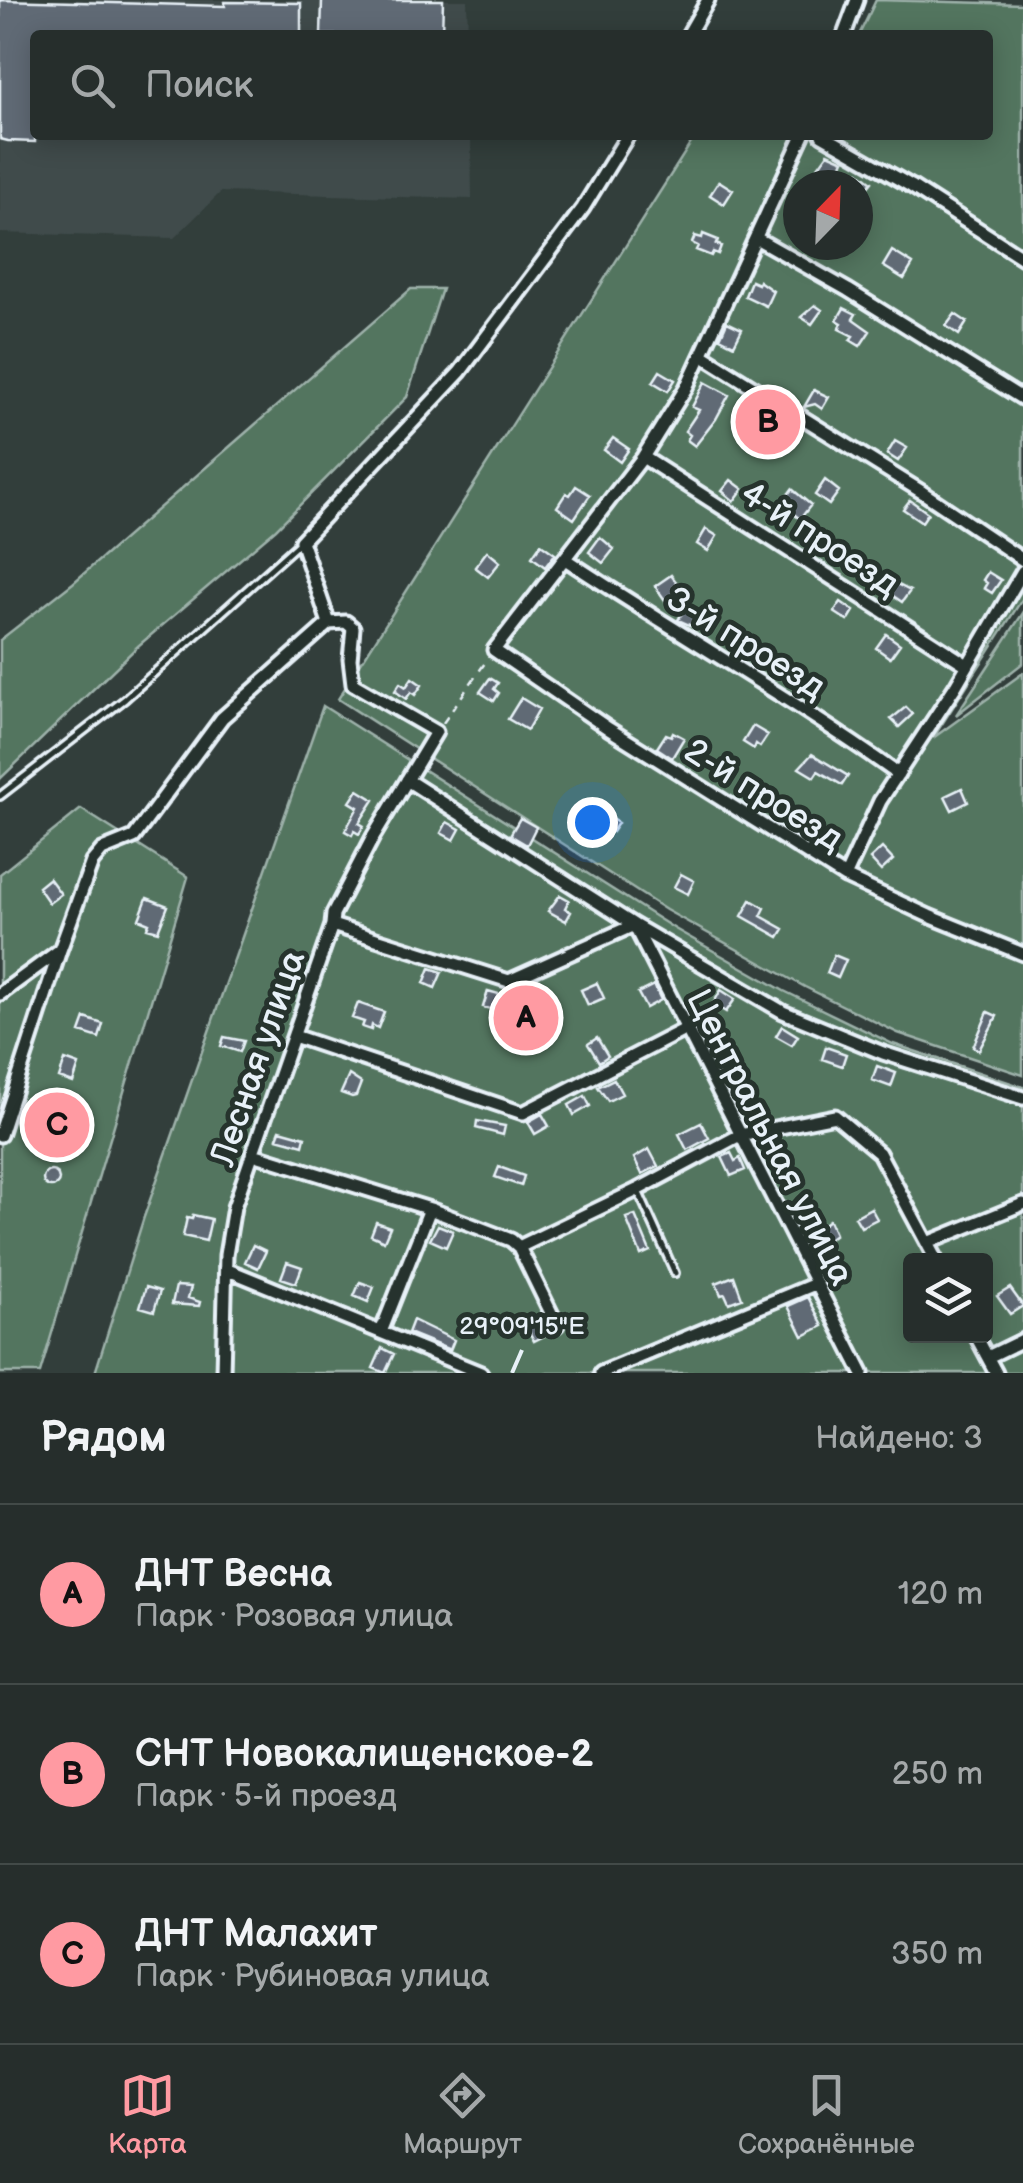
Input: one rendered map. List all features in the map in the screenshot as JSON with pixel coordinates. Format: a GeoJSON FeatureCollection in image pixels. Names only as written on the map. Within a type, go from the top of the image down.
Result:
{"type":"FeatureCollection","features":[{"type":"Feature","properties":{"kind":"street"},"geometry":{"type":"LineString","coordinates":[[691,30],[708,0]]}},
{"type":"Feature","properties":{"kind":"street"},"geometry":{"type":"LineString","coordinates":[[846,30],[857,0]]}},
{"type":"Feature","properties":{"kind":"street"},"geometry":{"type":"LineString","coordinates":[[329,623],[300,541],[460,372],[582,208],[625,140]]}},
{"type":"Feature","properties":{"kind":"street"},"geometry":{"type":"LineString","coordinates":[[494,650],[643,458],[702,356],[801,140]]}},
{"type":"Feature","properties":{"kind":"street"},"geometry":{"type":"LineString","coordinates":[[831,140],[1023,258]]}},
{"type":"Feature","properties":{"kind":"street"},"geometry":{"type":"LineString","coordinates":[[756,238],[1023,399]]}},
{"type":"Feature","properties":{"kind":"street"},"geometry":{"type":"LineString","coordinates":[[702,356],[832,434],[1023,560]]}},
{"type":"Feature","properties":{"kind":"street","name":"4-й проезд"},"geometry":{"type":"LineString","coordinates":[[643,458],[967,665]]}},
{"type":"Feature","properties":{"kind":"street","name":"3-й проезд"},"geometry":{"type":"LineString","coordinates":[[564,558],[664,625],[812,713],[898,774]]}},
{"type":"Feature","properties":{"kind":"street"},"geometry":{"type":"LineString","coordinates":[[845,876],[880,801],[1023,570]]}},
{"type":"Feature","properties":{"kind":"street"},"geometry":{"type":"LineString","coordinates":[[0,1135],[92,862],[102,850],[134,837],[222,718],[329,623],[346,622],[353,628],[353,684],[436,732]]}},
{"type":"Feature","properties":{"kind":"street","name":"2-й проезд"},"geometry":{"type":"LineString","coordinates":[[494,650],[609,729],[845,876],[1023,954]]}},
{"type":"Feature","properties":{"kind":"street","name":"Лесная улица"},"geometry":{"type":"LineString","coordinates":[[223,1373],[226,1255],[234,1207],[332,925],[332,914],[436,732]]}},
{"type":"Feature","properties":{"kind":"street"},"geometry":{"type":"LineString","coordinates":[[407,780],[634,924],[783,1012],[883,1053],[1023,1098]]}},
{"type":"Feature","properties":{"kind":"street"},"geometry":{"type":"LineString","coordinates":[[332,925],[509,981],[634,924]]}},
{"type":"Feature","properties":{"kind":"street","name":"Центральная улица"},"geometry":{"type":"LineString","coordinates":[[634,924],[862,1373]]}},
{"type":"Feature","properties":{"kind":"street"},"geometry":{"type":"LineString","coordinates":[[0,994],[60,950]]}},
{"type":"Feature","properties":{"kind":"street"},"geometry":{"type":"LineString","coordinates":[[294,1036],[523,1113],[686,1029]]}},
{"type":"Feature","properties":{"kind":"street"},"geometry":{"type":"LineString","coordinates":[[519,1247],[740,1135],[835,1116],[878,1153],[932,1253]]}},
{"type":"Feature","properties":{"kind":"street"},"geometry":{"type":"LineString","coordinates":[[254,1154],[430,1209],[512,1240],[557,1324]]}},
{"type":"Feature","properties":{"kind":"street"},"geometry":{"type":"LineString","coordinates":[[927,1244],[1023,1204]]}},
{"type":"Feature","properties":{"kind":"street"},"geometry":{"type":"LineString","coordinates":[[382,1332],[430,1209]]}},
{"type":"Feature","properties":{"kind":"street"},"geometry":{"type":"LineString","coordinates":[[228,1270],[481,1373]]}},
{"type":"Feature","properties":{"kind":"street"},"geometry":{"type":"LineString","coordinates":[[601,1373],[816,1284]]}},
{"type":"Feature","properties":{"kind":"street"},"geometry":{"type":"LineString","coordinates":[[988,1357],[1023,1340]]}},
{"type":"Feature","properties":{"kind":"street"},"geometry":{"type":"LineString","coordinates":[[980,1343],[996,1373]]}},
{"type":"Feature","properties":{"kind":"lane"},"geometry":{"type":"LineString","coordinates":[[0,796],[125,699],[300,541]]}},
{"type":"Feature","properties":{"kind":"lane"},"geometry":{"type":"LineString","coordinates":[[638,1190],[675,1273]]}},
{"type":"Feature","properties":{"kind":"path"},"geometry":{"type":"LineString","coordinates":[[436,732],[494,650]]}},
{"type":"Feature","properties":{"kind":"shaded area"},"geometry":{"type":"Polygon","coordinates":[[[0,0],[467,0],[468,30],[30,30],[30,140],[471,140],[472,199],[221,192],[174,238],[0,233],[0,0]]]}},
{"type":"Feature","properties":{"kind":"green space"},"geometry":{"type":"Polygon","coordinates":[[[876,0],[1023,4],[1023,598],[933,738],[1023,673],[1023,1075],[898,1033],[666,910],[338,699],[693,140],[993,140],[993,30],[861,30],[876,0]]]}},
{"type":"Feature","properties":{"kind":"green space"},"geometry":{"type":"Polygon","coordinates":[[[411,289],[442,289],[407,397],[276,529],[138,646],[0,779],[0,640],[73,583],[411,289]]]}},
{"type":"Feature","properties":{"kind":"green space"},"geometry":{"type":"Polygon","coordinates":[[[1023,613],[1023,663],[956,715],[1023,613]]]}},
{"type":"Feature","properties":{"kind":"green space"},"geometry":{"type":"Polygon","coordinates":[[[323,706],[675,929],[784,991],[893,1044],[1023,1087],[1023,1373],[95,1373],[144,1217],[323,706]]]}},
{"type":"Feature","properties":{"kind":"green space"},"geometry":{"type":"Polygon","coordinates":[[[81,809],[188,877],[40,1373],[0,1373],[0,874],[81,809]]]}},
{"type":"Feature","properties":{"kind":"building"},"geometry":{"type":"Polygon","coordinates":[[[0,0],[225,6],[225,2],[301,3],[301,30],[30,30],[30,140],[35,142],[0,139],[0,0]]]}},
{"type":"Feature","properties":{"kind":"building"},"geometry":{"type":"Polygon","coordinates":[[[322,0],[443,0],[442,30],[321,30],[322,0]]]}},
{"type":"Feature","properties":{"kind":"building"},"geometry":{"type":"Polygon","coordinates":[[[828,153],[844,160],[840,170],[818,167],[828,153]]]}},
{"type":"Feature","properties":{"kind":"building"},"geometry":{"type":"Polygon","coordinates":[[[719,181],[733,190],[724,204],[710,195],[719,181]]]}},
{"type":"Feature","properties":{"kind":"building"},"geometry":{"type":"Polygon","coordinates":[[[703,234],[718,240],[718,254],[713,252],[711,256],[696,250],[698,246],[692,243],[695,236],[702,238],[703,234]]]}},
{"type":"Feature","properties":{"kind":"building"},"geometry":{"type":"Polygon","coordinates":[[[892,251],[913,264],[904,279],[883,266],[892,251]]]}},
{"type":"Feature","properties":{"kind":"building"},"geometry":{"type":"Polygon","coordinates":[[[751,281],[759,281],[773,291],[766,306],[745,296],[751,281]]]}},
{"type":"Feature","properties":{"kind":"building"},"geometry":{"type":"Polygon","coordinates":[[[815,305],[822,310],[812,324],[801,317],[815,305]]]}},
{"type":"Feature","properties":{"kind":"building"},"geometry":{"type":"Polygon","coordinates":[[[844,308],[856,314],[853,319],[870,331],[860,346],[850,340],[853,336],[839,329],[842,323],[837,320],[844,308]]]}},
{"type":"Feature","properties":{"kind":"building"},"geometry":{"type":"Polygon","coordinates":[[[955,314],[967,322],[959,335],[946,326],[955,314]]]}},
{"type":"Feature","properties":{"kind":"building"},"geometry":{"type":"Polygon","coordinates":[[[727,322],[742,329],[734,345],[720,338],[727,322]]]}},
{"type":"Feature","properties":{"kind":"building"},"geometry":{"type":"Polygon","coordinates":[[[660,371],[675,380],[668,391],[653,382],[660,371]]]}},
{"type":"Feature","properties":{"kind":"building"},"geometry":{"type":"Polygon","coordinates":[[[705,382],[729,395],[695,446],[687,440],[690,435],[685,431],[699,410],[692,407],[705,382]]]}},
{"type":"Feature","properties":{"kind":"building"},"geometry":{"type":"Polygon","coordinates":[[[814,390],[829,397],[822,409],[815,404],[804,407],[814,390]]]}},
{"type":"Feature","properties":{"kind":"building"},"geometry":{"type":"Polygon","coordinates":[[[613,438],[629,449],[620,462],[604,450],[613,438]]]}},
{"type":"Feature","properties":{"kind":"building"},"geometry":{"type":"Polygon","coordinates":[[[895,441],[907,448],[898,461],[887,454],[895,441]]]}},
{"type":"Feature","properties":{"kind":"building"},"geometry":{"type":"Polygon","coordinates":[[[731,480],[743,489],[734,501],[722,491],[731,480]]]}},
{"type":"Feature","properties":{"kind":"building"},"geometry":{"type":"Polygon","coordinates":[[[825,480],[839,491],[829,505],[815,495],[825,480]]]}},
{"type":"Feature","properties":{"kind":"building"},"geometry":{"type":"Polygon","coordinates":[[[576,486],[590,495],[574,519],[557,507],[576,486]]]}},
{"type":"Feature","properties":{"kind":"building"},"geometry":{"type":"Polygon","coordinates":[[[792,489],[811,505],[800,519],[781,504],[792,489]]]}},
{"type":"Feature","properties":{"kind":"building"},"geometry":{"type":"Polygon","coordinates":[[[910,500],[928,513],[922,522],[903,509],[910,500]]]}},
{"type":"Feature","properties":{"kind":"building"},"geometry":{"type":"Polygon","coordinates":[[[706,529],[717,536],[708,551],[697,544],[706,529]]]}},
{"type":"Feature","properties":{"kind":"building"},"geometry":{"type":"Polygon","coordinates":[[[600,537],[614,549],[603,563],[589,552],[600,537]]]}},
{"type":"Feature","properties":{"kind":"building"},"geometry":{"type":"Polygon","coordinates":[[[541,544],[555,554],[545,567],[532,557],[541,544]]]}},
{"type":"Feature","properties":{"kind":"building"},"geometry":{"type":"Polygon","coordinates":[[[487,551],[500,562],[488,577],[475,567],[487,551]]]}},
{"type":"Feature","properties":{"kind":"building"},"geometry":{"type":"Polygon","coordinates":[[[988,572],[1001,580],[992,593],[984,588],[988,572]]]}},
{"type":"Feature","properties":{"kind":"building"},"geometry":{"type":"Polygon","coordinates":[[[671,575],[683,591],[667,603],[655,586],[671,575]]]}},
{"type":"Feature","properties":{"kind":"building"},"geometry":{"type":"Polygon","coordinates":[[[889,580],[910,591],[902,602],[883,589],[889,580]]]}},
{"type":"Feature","properties":{"kind":"building"},"geometry":{"type":"Polygon","coordinates":[[[841,602],[854,611],[848,621],[834,612],[841,602]]]}},
{"type":"Feature","properties":{"kind":"building"},"geometry":{"type":"Polygon","coordinates":[[[685,608],[694,613],[696,628],[678,620],[685,608]]]}},
{"type":"Feature","properties":{"kind":"building"},"geometry":{"type":"Polygon","coordinates":[[[886,634],[900,644],[890,658],[876,648],[886,634]]]}},
{"type":"Feature","properties":{"kind":"building"},"geometry":{"type":"Polygon","coordinates":[[[412,678],[422,685],[406,699],[395,691],[400,683],[406,687],[412,678]]]}},
{"type":"Feature","properties":{"kind":"building"},"geometry":{"type":"Polygon","coordinates":[[[490,678],[498,683],[494,689],[499,693],[494,701],[480,692],[490,678]]]}},
{"type":"Feature","properties":{"kind":"building"},"geometry":{"type":"Polygon","coordinates":[[[521,698],[539,709],[527,730],[508,719],[521,698]]]}},
{"type":"Feature","properties":{"kind":"building"},"geometry":{"type":"Polygon","coordinates":[[[906,707],[913,714],[899,727],[891,719],[906,707]]]}},
{"type":"Feature","properties":{"kind":"building"},"geometry":{"type":"Polygon","coordinates":[[[753,726],[768,735],[754,749],[743,742],[753,726]]]}},
{"type":"Feature","properties":{"kind":"building"},"geometry":{"type":"Polygon","coordinates":[[[673,732],[684,738],[672,758],[657,748],[666,734],[671,736],[673,732]]]}},
{"type":"Feature","properties":{"kind":"building"},"geometry":{"type":"Polygon","coordinates":[[[812,754],[848,776],[842,785],[818,771],[814,777],[799,768],[812,754]]]}},
{"type":"Feature","properties":{"kind":"building"},"geometry":{"type":"Polygon","coordinates":[[[962,788],[968,802],[952,810],[945,796],[962,788]]]}},
{"type":"Feature","properties":{"kind":"building"},"geometry":{"type":"Polygon","coordinates":[[[358,790],[374,800],[359,823],[364,826],[359,834],[354,831],[352,835],[345,831],[358,807],[350,802],[358,790]]]}},
{"type":"Feature","properties":{"kind":"building"},"geometry":{"type":"Polygon","coordinates":[[[604,814],[618,823],[601,840],[592,834],[604,814]]]}},
{"type":"Feature","properties":{"kind":"building"},"geometry":{"type":"Polygon","coordinates":[[[520,818],[536,827],[527,845],[510,835],[520,818]]]}},
{"type":"Feature","properties":{"kind":"building"},"geometry":{"type":"Polygon","coordinates":[[[812,821],[820,827],[815,842],[803,834],[812,821]]]}},
{"type":"Feature","properties":{"kind":"building"},"geometry":{"type":"Polygon","coordinates":[[[447,822],[460,829],[454,840],[441,833],[447,822]]]}},
{"type":"Feature","properties":{"kind":"building"},"geometry":{"type":"Polygon","coordinates":[[[882,848],[893,860],[881,871],[870,859],[882,848]]]}},
{"type":"Feature","properties":{"kind":"building"},"geometry":{"type":"Polygon","coordinates":[[[681,874],[694,881],[688,894],[674,887],[681,874]]]}},
{"type":"Feature","properties":{"kind":"building"},"geometry":{"type":"Polygon","coordinates":[[[49,878],[61,894],[49,903],[38,887],[49,878]]]}},
{"type":"Feature","properties":{"kind":"building"},"geometry":{"type":"Polygon","coordinates":[[[560,895],[569,900],[565,908],[571,912],[566,921],[548,911],[560,895]]]}},
{"type":"Feature","properties":{"kind":"building"},"geometry":{"type":"Polygon","coordinates":[[[147,898],[168,906],[158,931],[147,928],[149,923],[139,919],[147,898]]]}},
{"type":"Feature","properties":{"kind":"building"},"geometry":{"type":"Polygon","coordinates":[[[751,900],[765,908],[761,916],[784,929],[779,937],[742,916],[751,900]]]}},
{"type":"Feature","properties":{"kind":"building"},"geometry":{"type":"Polygon","coordinates":[[[834,955],[846,960],[838,978],[827,973],[834,955]]]}},
{"type":"Feature","properties":{"kind":"building"},"geometry":{"type":"Polygon","coordinates":[[[430,968],[442,972],[435,988],[424,983],[430,968]]]}},
{"type":"Feature","properties":{"kind":"building"},"geometry":{"type":"Polygon","coordinates":[[[597,983],[604,998],[588,1005],[581,990],[597,983]]]}},
{"type":"Feature","properties":{"kind":"building"},"geometry":{"type":"Polygon","coordinates":[[[654,985],[661,1000],[646,1008],[638,993],[654,985]]]}},
{"type":"Feature","properties":{"kind":"building"},"geometry":{"type":"Polygon","coordinates":[[[721,990],[735,999],[726,1012],[713,1004],[721,990]]]}},
{"type":"Feature","properties":{"kind":"building"},"geometry":{"type":"Polygon","coordinates":[[[488,991],[499,994],[494,1010],[483,1007],[488,991]]]}},
{"type":"Feature","properties":{"kind":"building"},"geometry":{"type":"Polygon","coordinates":[[[358,1003],[384,1012],[378,1028],[362,1027],[364,1022],[352,1018],[358,1003]]]}},
{"type":"Feature","properties":{"kind":"building"},"geometry":{"type":"Polygon","coordinates":[[[988,1012],[997,1016],[979,1050],[973,1047],[988,1012]]]}},
{"type":"Feature","properties":{"kind":"building"},"geometry":{"type":"Polygon","coordinates":[[[85,1018],[103,1024],[99,1038],[80,1032],[85,1018]]]}},
{"type":"Feature","properties":{"kind":"building"},"geometry":{"type":"Polygon","coordinates":[[[782,1026],[798,1036],[792,1045],[776,1036],[782,1026]]]}},
{"type":"Feature","properties":{"kind":"building"},"geometry":{"type":"Polygon","coordinates":[[[224,1037],[244,1041],[240,1052],[221,1046],[224,1037]]]}},
{"type":"Feature","properties":{"kind":"building"},"geometry":{"type":"Polygon","coordinates":[[[597,1038],[608,1056],[599,1062],[588,1044],[597,1038]]]}},
{"type":"Feature","properties":{"kind":"building"},"geometry":{"type":"Polygon","coordinates":[[[826,1047],[846,1054],[842,1066],[822,1059],[826,1047]]]}},
{"type":"Feature","properties":{"kind":"building"},"geometry":{"type":"Polygon","coordinates":[[[65,1060],[79,1065],[73,1083],[59,1078],[65,1060]]]}},
{"type":"Feature","properties":{"kind":"building"},"geometry":{"type":"Polygon","coordinates":[[[877,1066],[896,1073],[891,1087],[872,1080],[877,1066]]]}},
{"type":"Feature","properties":{"kind":"building"},"geometry":{"type":"Polygon","coordinates":[[[349,1075],[361,1083],[352,1097],[341,1093],[349,1075]]]}},
{"type":"Feature","properties":{"kind":"building"},"geometry":{"type":"Polygon","coordinates":[[[614,1079],[622,1094],[608,1101],[598,1087],[614,1079]]]}},
{"type":"Feature","properties":{"kind":"building"},"geometry":{"type":"Polygon","coordinates":[[[585,1096],[590,1106],[574,1115],[569,1105],[585,1096]]]}},
{"type":"Feature","properties":{"kind":"building"},"geometry":{"type":"Polygon","coordinates":[[[542,1114],[549,1126],[535,1134],[528,1122],[542,1114]]]}},
{"type":"Feature","properties":{"kind":"building"},"geometry":{"type":"Polygon","coordinates":[[[477,1121],[505,1126],[503,1135],[476,1128],[477,1121]]]}},
{"type":"Feature","properties":{"kind":"building"},"geometry":{"type":"Polygon","coordinates":[[[701,1123],[709,1138],[687,1150],[679,1134],[701,1123]]]}},
{"type":"Feature","properties":{"kind":"building"},"geometry":{"type":"Polygon","coordinates":[[[280,1130],[305,1137],[303,1145],[277,1138],[280,1130]]]}},
{"type":"Feature","properties":{"kind":"building"},"geometry":{"type":"Polygon","coordinates":[[[649,1149],[658,1166],[642,1174],[634,1158],[649,1149]]]}},
{"type":"Feature","properties":{"kind":"building"},"geometry":{"type":"Polygon","coordinates":[[[731,1153],[735,1161],[740,1158],[745,1170],[731,1176],[722,1157],[731,1153]]]}},
{"type":"Feature","properties":{"kind":"building"},"geometry":{"type":"Polygon","coordinates":[[[499,1167],[524,1176],[521,1186],[495,1177],[499,1167]]]}},
{"type":"Feature","properties":{"kind":"building"},"geometry":{"type":"Polygon","coordinates":[[[51,1171],[59,1179],[51,1187],[43,1179],[51,1171]]]}},
{"type":"Feature","properties":{"kind":"building"},"geometry":{"type":"Polygon","coordinates":[[[871,1208],[877,1219],[861,1227],[855,1217],[871,1208]]]}},
{"type":"Feature","properties":{"kind":"building"},"geometry":{"type":"Polygon","coordinates":[[[193,1215],[211,1219],[206,1241],[183,1236],[187,1218],[192,1219],[193,1215]]]}},
{"type":"Feature","properties":{"kind":"building"},"geometry":{"type":"Polygon","coordinates":[[[635,1215],[650,1251],[641,1255],[626,1218],[635,1215]]]}},
{"type":"Feature","properties":{"kind":"building"},"geometry":{"type":"Polygon","coordinates":[[[829,1220],[835,1234],[822,1244],[813,1232],[829,1220]]]}},
{"type":"Feature","properties":{"kind":"building"},"geometry":{"type":"Polygon","coordinates":[[[376,1222],[390,1227],[384,1241],[371,1235],[376,1222]]]}},
{"type":"Feature","properties":{"kind":"building"},"geometry":{"type":"Polygon","coordinates":[[[438,1225],[453,1231],[446,1247],[430,1240],[438,1225]]]}},
{"type":"Feature","properties":{"kind":"building"},"geometry":{"type":"Polygon","coordinates":[[[253,1245],[266,1251],[258,1268],[245,1262],[253,1245]]]}},
{"type":"Feature","properties":{"kind":"building"},"geometry":{"type":"Polygon","coordinates":[[[287,1262],[302,1267],[296,1283],[281,1278],[287,1262]]]}},
{"type":"Feature","properties":{"kind":"building"},"geometry":{"type":"Polygon","coordinates":[[[734,1276],[742,1298],[729,1303],[716,1283],[734,1276]]]}},
{"type":"Feature","properties":{"kind":"building"},"geometry":{"type":"Polygon","coordinates":[[[360,1282],[374,1287],[368,1302],[354,1296],[360,1282]]]}},
{"type":"Feature","properties":{"kind":"building"},"geometry":{"type":"Polygon","coordinates":[[[176,1286],[191,1287],[188,1298],[200,1302],[199,1306],[172,1304],[176,1286]]]}},
{"type":"Feature","properties":{"kind":"building"},"geometry":{"type":"Polygon","coordinates":[[[146,1287],[160,1291],[154,1311],[140,1307],[146,1287]]]}},
{"type":"Feature","properties":{"kind":"building"},"geometry":{"type":"Polygon","coordinates":[[[1010,1288],[1023,1306],[1010,1314],[997,1296],[1010,1288]]]}},
{"type":"Feature","properties":{"kind":"building"},"geometry":{"type":"Polygon","coordinates":[[[808,1297],[823,1326],[803,1336],[788,1306],[808,1297]]]}},
{"type":"Feature","properties":{"kind":"building"},"geometry":{"type":"Polygon","coordinates":[[[537,1318],[546,1335],[534,1341],[525,1324],[537,1318]]]}},
{"type":"Feature","properties":{"kind":"building"},"geometry":{"type":"Polygon","coordinates":[[[413,1320],[454,1340],[450,1350],[408,1333],[413,1320]]]}},
{"type":"Feature","properties":{"kind":"building"},"geometry":{"type":"Polygon","coordinates":[[[382,1348],[394,1354],[385,1373],[373,1368],[382,1348]]]}},
{"type":"Feature","properties":{"kind":"place","name":"СНТ Новокалищенское-2"},"geometry":{"type":"Point","coordinates":[768,422]}},
{"type":"Feature","properties":{"kind":"place","name":"ДНТ Весна"},"geometry":{"type":"Point","coordinates":[526,1018]}},
{"type":"Feature","properties":{"kind":"place","name":"ДНТ Малахит"},"geometry":{"type":"Point","coordinates":[57,1125]}}]}
